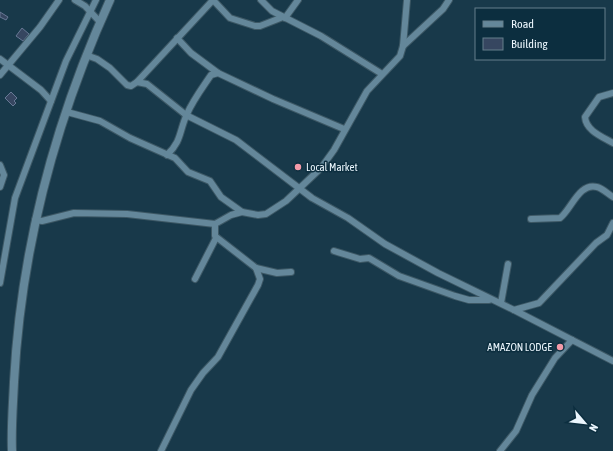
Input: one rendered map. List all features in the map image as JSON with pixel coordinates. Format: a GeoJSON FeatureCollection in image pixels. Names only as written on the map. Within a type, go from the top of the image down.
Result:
{"type":"FeatureCollection","features":[{"type":"Feature","properties":{"kind":"main road"},"geometry":{"type":"LineString","coordinates":[[12,451],[15,368],[19,316],[35,220],[46,173],[86,54],[110,0]]}},
{"type":"Feature","properties":{"kind":"street"},"geometry":{"type":"LineString","coordinates":[[0,75],[59,0]]}},
{"type":"Feature","properties":{"kind":"street"},"geometry":{"type":"LineString","coordinates":[[75,0],[91,12],[100,22]]}},
{"type":"Feature","properties":{"kind":"street"},"geometry":{"type":"LineString","coordinates":[[0,284],[3,241],[14,198],[66,61],[96,0]]}},
{"type":"Feature","properties":{"kind":"street"},"geometry":{"type":"LineString","coordinates":[[86,54],[97,59],[110,68],[127,85],[130,86],[138,82],[213,0],[230,18],[255,26],[260,26],[284,18],[298,0]]}},
{"type":"Feature","properties":{"kind":"street"},"geometry":{"type":"LineString","coordinates":[[262,0],[266,7],[327,40],[382,74]]}},
{"type":"Feature","properties":{"kind":"street"},"geometry":{"type":"LineString","coordinates":[[67,112],[100,121],[175,158],[190,174],[210,180],[221,197],[242,212],[258,215],[266,214],[286,201],[322,168],[334,150],[344,129],[367,91],[396,61],[403,46],[407,0]]}},
{"type":"Feature","properties":{"kind":"street"},"geometry":{"type":"LineString","coordinates":[[403,46],[442,9],[449,0]]}},
{"type":"Feature","properties":{"kind":"street"},"geometry":{"type":"LineString","coordinates":[[177,38],[191,53],[218,73],[273,99],[344,129]]}},
{"type":"Feature","properties":{"kind":"street"},"geometry":{"type":"LineString","coordinates":[[0,59],[41,90],[51,101]]}},
{"type":"Feature","properties":{"kind":"street"},"geometry":{"type":"LineString","coordinates":[[167,155],[176,146],[186,115],[211,74],[218,73]]}},
{"type":"Feature","properties":{"kind":"street"},"geometry":{"type":"LineString","coordinates":[[138,82],[147,84],[186,115],[236,140],[312,198],[348,218],[385,244],[490,300],[501,303],[613,361]]}},
{"type":"Feature","properties":{"kind":"street"},"geometry":{"type":"LineString","coordinates":[[613,93],[599,97],[585,117],[588,126],[613,143]]}},
{"type":"Feature","properties":{"kind":"street"},"geometry":{"type":"LineString","coordinates":[[0,165],[4,178],[0,187]]}},
{"type":"Feature","properties":{"kind":"street"},"geometry":{"type":"LineString","coordinates":[[531,219],[560,218],[582,191],[588,188],[598,187],[613,197]]}},
{"type":"Feature","properties":{"kind":"street"},"geometry":{"type":"LineString","coordinates":[[35,220],[42,221],[74,213],[127,214],[215,224],[231,215],[242,212]]}},
{"type":"Feature","properties":{"kind":"street"},"geometry":{"type":"LineString","coordinates":[[514,310],[539,303],[590,248],[607,235],[613,223]]}},
{"type":"Feature","properties":{"kind":"street"},"geometry":{"type":"LineString","coordinates":[[215,224],[214,235],[216,238],[256,268],[277,273],[291,272]]}},
{"type":"Feature","properties":{"kind":"street"},"geometry":{"type":"LineString","coordinates":[[196,280],[216,238]]}},
{"type":"Feature","properties":{"kind":"street"},"geometry":{"type":"LineString","coordinates":[[334,251],[360,260],[369,258],[400,276],[455,296],[469,300],[490,300]]}},
{"type":"Feature","properties":{"kind":"street"},"geometry":{"type":"LineString","coordinates":[[501,303],[508,264]]}},
{"type":"Feature","properties":{"kind":"street"},"geometry":{"type":"LineString","coordinates":[[161,451],[192,390],[203,373],[218,357],[258,285],[260,279],[256,268]]}},
{"type":"Feature","properties":{"kind":"street"},"geometry":{"type":"LineString","coordinates":[[500,451],[516,431],[532,395],[556,358],[572,340]]}},
{"type":"Feature","properties":{"kind":"building"},"geometry":{"type":"Polygon","coordinates":[[[0,12],[8,17],[6,20],[0,17],[0,12]]]}},
{"type":"Feature","properties":{"kind":"building"},"geometry":{"type":"Polygon","coordinates":[[[22,28],[29,34],[23,41],[16,36],[22,28]]]}},
{"type":"Feature","properties":{"kind":"building"},"geometry":{"type":"Polygon","coordinates":[[[11,92],[17,98],[14,101],[16,103],[13,106],[5,98],[11,92]]]}},
{"type":"Feature","properties":{"kind":"place","name":"Local Market"},"geometry":{"type":"Point","coordinates":[298,167]}},
{"type":"Feature","properties":{"kind":"place","name":"AMAZON LODGE"},"geometry":{"type":"Point","coordinates":[560,347]}}]}
